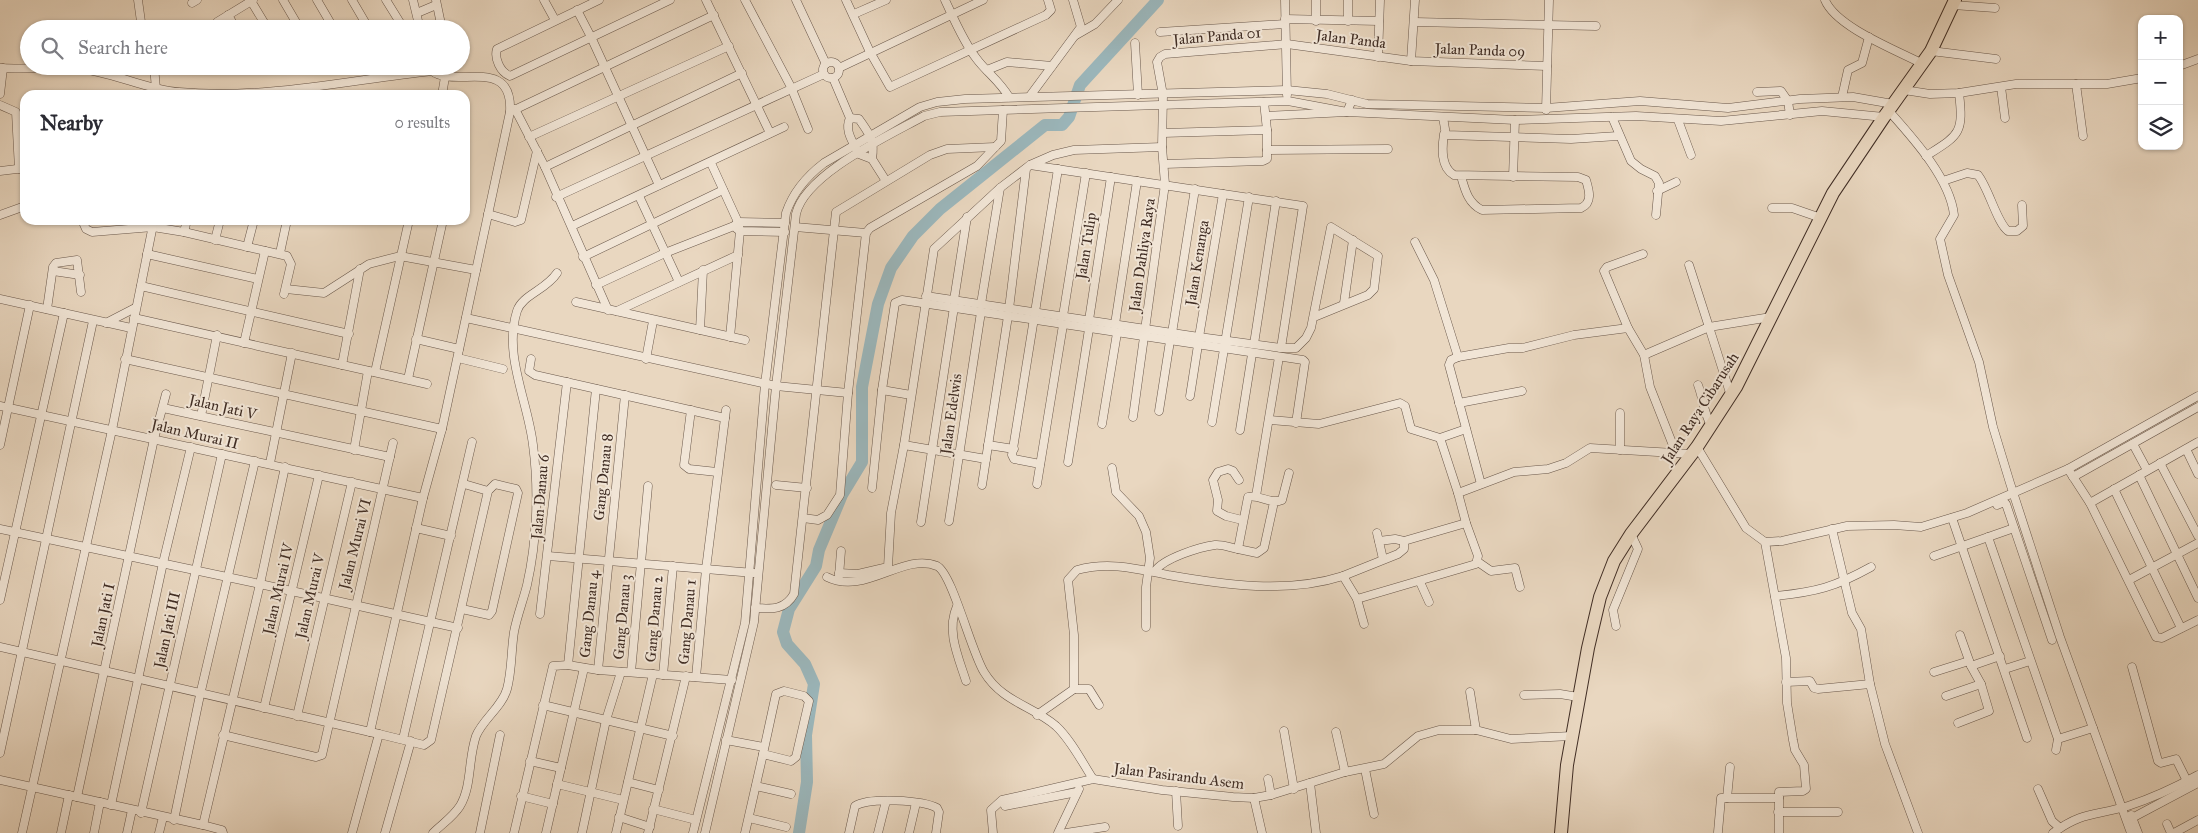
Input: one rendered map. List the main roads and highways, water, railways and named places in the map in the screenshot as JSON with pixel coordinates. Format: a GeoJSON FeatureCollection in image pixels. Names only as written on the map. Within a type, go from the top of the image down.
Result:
{"type":"FeatureCollection","features":[{"type":"Feature","properties":{"kind":"main road","name":"Jalan Raya Cibarusah"},"geometry":{"type":"LineString","coordinates":[[1561,833],[1578,697],[1592,627],[1603,586],[1614,561],[1631,534],[1694,450],[1731,396],[1838,184],[1888,110],[1931,52],[1954,2]]}},
{"type":"Feature","properties":{"kind":"waterway"},"geometry":{"type":"LineString","coordinates":[[799,833],[807,782],[806,735],[814,684],[805,664],[787,644],[783,632],[789,609],[816,566],[819,550],[842,495],[862,462],[862,387],[878,304],[891,268],[913,236],[940,209],[1045,125],[1062,125],[1069,117],[1080,85],[1158,0]]}}]}
